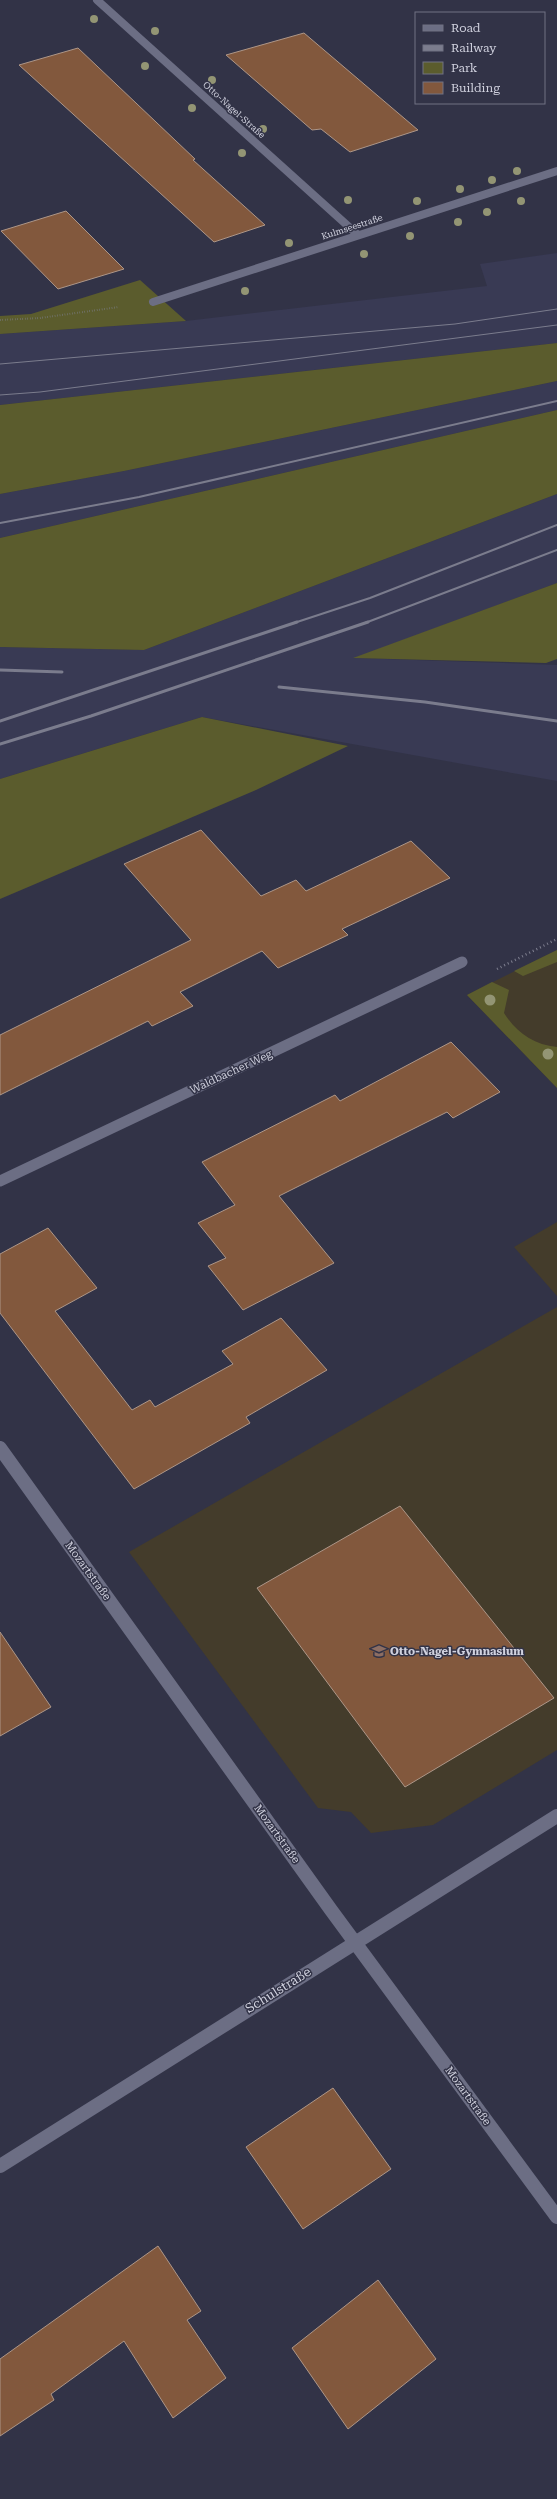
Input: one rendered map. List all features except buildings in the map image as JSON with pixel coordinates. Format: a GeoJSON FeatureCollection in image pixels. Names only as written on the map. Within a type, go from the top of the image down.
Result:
{"type":"FeatureCollection","features":[{"type":"Feature","properties":{"kind":"street","name":"Otto-Nagel-Straße"},"geometry":{"type":"LineString","coordinates":[[97,0],[358,235]]}},
{"type":"Feature","properties":{"kind":"street","name":"Kulmseestraße"},"geometry":{"type":"LineString","coordinates":[[154,302],[557,172]]}},
{"type":"Feature","properties":{"kind":"street","name":"Waldbacher Weg"},"geometry":{"type":"LineString","coordinates":[[0,1182],[462,962]]}},
{"type":"Feature","properties":{"kind":"street","name":"Mozartstraße"},"geometry":{"type":"LineString","coordinates":[[0,1448],[354,1942],[557,2217]]}},
{"type":"Feature","properties":{"kind":"street","name":"Schulstraße"},"geometry":{"type":"LineString","coordinates":[[0,2166],[354,1942],[557,1816]]}},
{"type":"Feature","properties":{"kind":"path"},"geometry":{"type":"LineString","coordinates":[[0,320],[40,318],[154,302]]}},
{"type":"Feature","properties":{"kind":"path"},"geometry":{"type":"LineString","coordinates":[[491,972],[557,939]]}},
{"type":"Feature","properties":{"kind":"shaded area"},"geometry":{"type":"Polygon","coordinates":[[[557,253],[557,343],[0,405],[0,334],[186,321],[487,286],[480,264],[557,253]]]}},
{"type":"Feature","properties":{"kind":"shaded area"},"geometry":{"type":"Polygon","coordinates":[[[557,381],[557,410],[0,538],[0,494],[124,471],[557,381]]]}},
{"type":"Feature","properties":{"kind":"shaded area"},"geometry":{"type":"Polygon","coordinates":[[[557,494],[557,583],[355,658],[557,665],[557,781],[202,717],[0,779],[0,647],[144,650],[557,494]]]}},
{"type":"Feature","properties":{"kind":"shaded area"},"geometry":{"type":"Polygon","coordinates":[[[557,950],[557,1088],[467,995],[557,950]]]}},
{"type":"Feature","properties":{"kind":"shaded area"},"geometry":{"type":"Polygon","coordinates":[[[557,1222],[557,1296],[514,1247],[557,1222]]]}},
{"type":"Feature","properties":{"kind":"shaded area","name":"Otto-Nagel-Gymnasium"},"geometry":{"type":"Polygon","coordinates":[[[557,1307],[557,1750],[433,1825],[371,1833],[351,1812],[318,1808],[129,1552],[557,1307]]]}},
{"type":"Feature","properties":{"kind":"green space"},"geometry":{"type":"Polygon","coordinates":[[[140,280],[186,321],[0,334],[0,316],[31,314],[140,280]]]}},
{"type":"Feature","properties":{"kind":"green space"},"geometry":{"type":"Polygon","coordinates":[[[557,343],[557,381],[124,471],[0,494],[0,405],[557,343]]]}},
{"type":"Feature","properties":{"kind":"green space"},"geometry":{"type":"Polygon","coordinates":[[[557,410],[557,494],[144,650],[0,647],[0,538],[557,410]]]}},
{"type":"Feature","properties":{"kind":"green space"},"geometry":{"type":"Polygon","coordinates":[[[557,583],[557,659],[546,663],[353,658],[557,583]]]}},
{"type":"Feature","properties":{"kind":"green space"},"geometry":{"type":"Polygon","coordinates":[[[202,717],[348,746],[256,790],[0,899],[0,779],[202,717]]]}},
{"type":"Feature","properties":{"kind":"green space"},"geometry":{"type":"Polygon","coordinates":[[[557,950],[557,962],[523,976],[514,971],[557,950]]]}},
{"type":"Feature","properties":{"kind":"green space"},"geometry":{"type":"Polygon","coordinates":[[[492,982],[509,990],[504,1013],[520,1032],[540,1044],[557,1047],[557,1088],[467,995],[492,982]]]}},
{"type":"Feature","properties":{"kind":"tram line"},"geometry":{"type":"LineString","coordinates":[[0,364],[455,324],[557,309]]}},
{"type":"Feature","properties":{"kind":"tram line"},"geometry":{"type":"LineString","coordinates":[[0,395],[40,392],[557,325]]}},
{"type":"Feature","properties":{"kind":"railway"},"geometry":{"type":"LineString","coordinates":[[0,523],[139,497],[557,401]]}},
{"type":"Feature","properties":{"kind":"railway"},"geometry":{"type":"LineString","coordinates":[[294,623],[370,598],[557,525]]}},
{"type":"Feature","properties":{"kind":"railway"},"geometry":{"type":"LineString","coordinates":[[365,623],[557,550]]}},
{"type":"Feature","properties":{"kind":"railway"},"geometry":{"type":"LineString","coordinates":[[0,744],[91,716],[368,622]]}},
{"type":"Feature","properties":{"kind":"railway"},"geometry":{"type":"LineString","coordinates":[[0,721],[294,623]]}},
{"type":"Feature","properties":{"kind":"railway"},"geometry":{"type":"LineString","coordinates":[[0,670],[62,672]]}},
{"type":"Feature","properties":{"kind":"railway"},"geometry":{"type":"LineString","coordinates":[[279,687],[425,702],[557,721]]}},
{"type":"Feature","properties":{"kind":"place","name":"Otto-Nagel-Gymnasium"},"geometry":{"type":"Point","coordinates":[379,1651]}}]}
